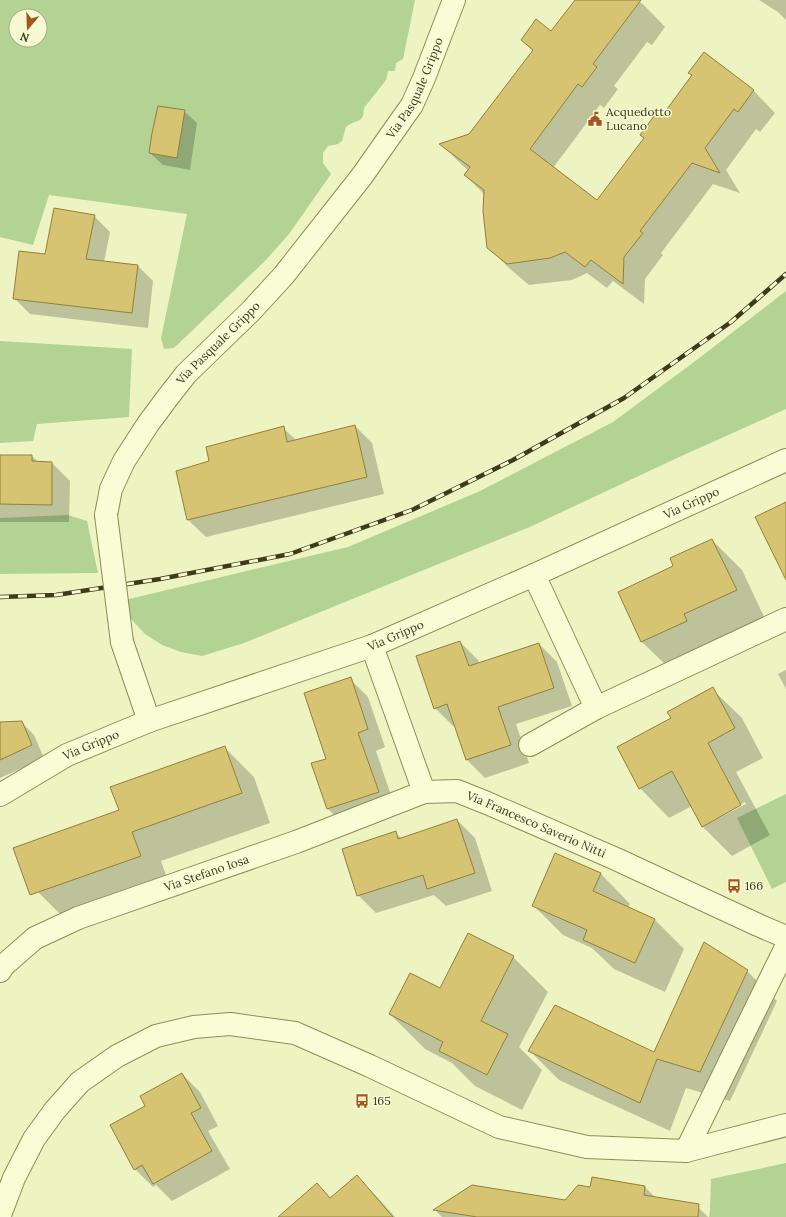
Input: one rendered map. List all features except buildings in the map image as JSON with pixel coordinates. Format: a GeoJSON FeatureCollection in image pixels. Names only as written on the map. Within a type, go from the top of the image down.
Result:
{"type":"FeatureCollection","features":[{"type":"Feature","properties":{"kind":"street","name":"Via Pasquale Grippo"},"geometry":{"type":"LineString","coordinates":[[149,721],[122,642],[106,515],[111,489],[124,461],[148,424],[186,374],[251,311],[284,275],[362,176],[395,130],[412,105],[454,0]]}},
{"type":"Feature","properties":{"kind":"street","name":"Via Grippo"},"geometry":{"type":"LineString","coordinates":[[0,795],[67,755],[149,721],[372,646],[534,575],[786,460]]}},
{"type":"Feature","properties":{"kind":"street"},"geometry":{"type":"LineString","coordinates":[[534,575],[596,708]]}},
{"type":"Feature","properties":{"kind":"street"},"geometry":{"type":"LineString","coordinates":[[530,745],[596,708],[786,619]]}},
{"type":"Feature","properties":{"kind":"street"},"geometry":{"type":"LineString","coordinates":[[372,646],[424,792]]}},
{"type":"Feature","properties":{"kind":"street","name":"Via Francesco Saverio Nitti"},"geometry":{"type":"LineString","coordinates":[[424,792],[457,791],[487,803],[616,859],[786,937]]}},
{"type":"Feature","properties":{"kind":"street","name":"Via Stefano Iosa"},"geometry":{"type":"LineString","coordinates":[[0,971],[3,966],[36,938],[78,918],[296,842],[424,792]]}},
{"type":"Feature","properties":{"kind":"street"},"geometry":{"type":"LineString","coordinates":[[686,1152],[786,948]]}},
{"type":"Feature","properties":{"kind":"street"},"geometry":{"type":"LineString","coordinates":[[0,1214],[14,1178],[34,1139],[55,1110],[80,1082],[116,1056],[156,1036],[194,1026],[230,1024],[295,1033],[370,1066],[499,1127],[587,1147],[686,1152],[786,1124]]}},
{"type":"Feature","properties":{"kind":"green space"},"geometry":{"type":"Polygon","coordinates":[[[0,0],[415,0],[403,59],[396,63],[395,71],[388,71],[386,80],[364,108],[363,116],[360,120],[346,127],[342,141],[338,144],[328,146],[323,153],[323,163],[331,174],[289,234],[266,260],[174,348],[164,349],[161,338],[187,214],[49,195],[33,245],[0,237],[0,0]]]}},
{"type":"Feature","properties":{"kind":"green space"},"geometry":{"type":"Polygon","coordinates":[[[786,291],[786,409],[532,526],[244,643],[202,656],[181,652],[162,645],[145,634],[130,618],[125,600],[348,547],[480,491],[613,422],[786,291]]]}},
{"type":"Feature","properties":{"kind":"green space"},"geometry":{"type":"Polygon","coordinates":[[[0,341],[132,349],[129,417],[37,424],[33,441],[0,443],[0,341]]]}},
{"type":"Feature","properties":{"kind":"green space"},"geometry":{"type":"Polygon","coordinates":[[[68,515],[87,521],[98,573],[0,574],[0,518],[68,515]]]}},
{"type":"Feature","properties":{"kind":"green space"},"geometry":{"type":"Polygon","coordinates":[[[786,794],[786,882],[772,889],[737,818],[786,794]]]}},
{"type":"Feature","properties":{"kind":"green space"},"geometry":{"type":"Polygon","coordinates":[[[786,1163],[786,1217],[709,1217],[711,1179],[786,1163]]]}},
{"type":"Feature","properties":{"kind":"railway"},"geometry":{"type":"LineString","coordinates":[[0,597],[56,595],[160,579],[290,554],[412,510],[513,460],[624,398],[731,322],[786,274]]}},
{"type":"Feature","properties":{"kind":"place","name":"Acquedotto Lucano"},"geometry":{"type":"Point","coordinates":[595,119]}},
{"type":"Feature","properties":{"kind":"place","name":"166"},"geometry":{"type":"Point","coordinates":[734,886]}},
{"type":"Feature","properties":{"kind":"place","name":"165"},"geometry":{"type":"Point","coordinates":[362,1101]}}]}
